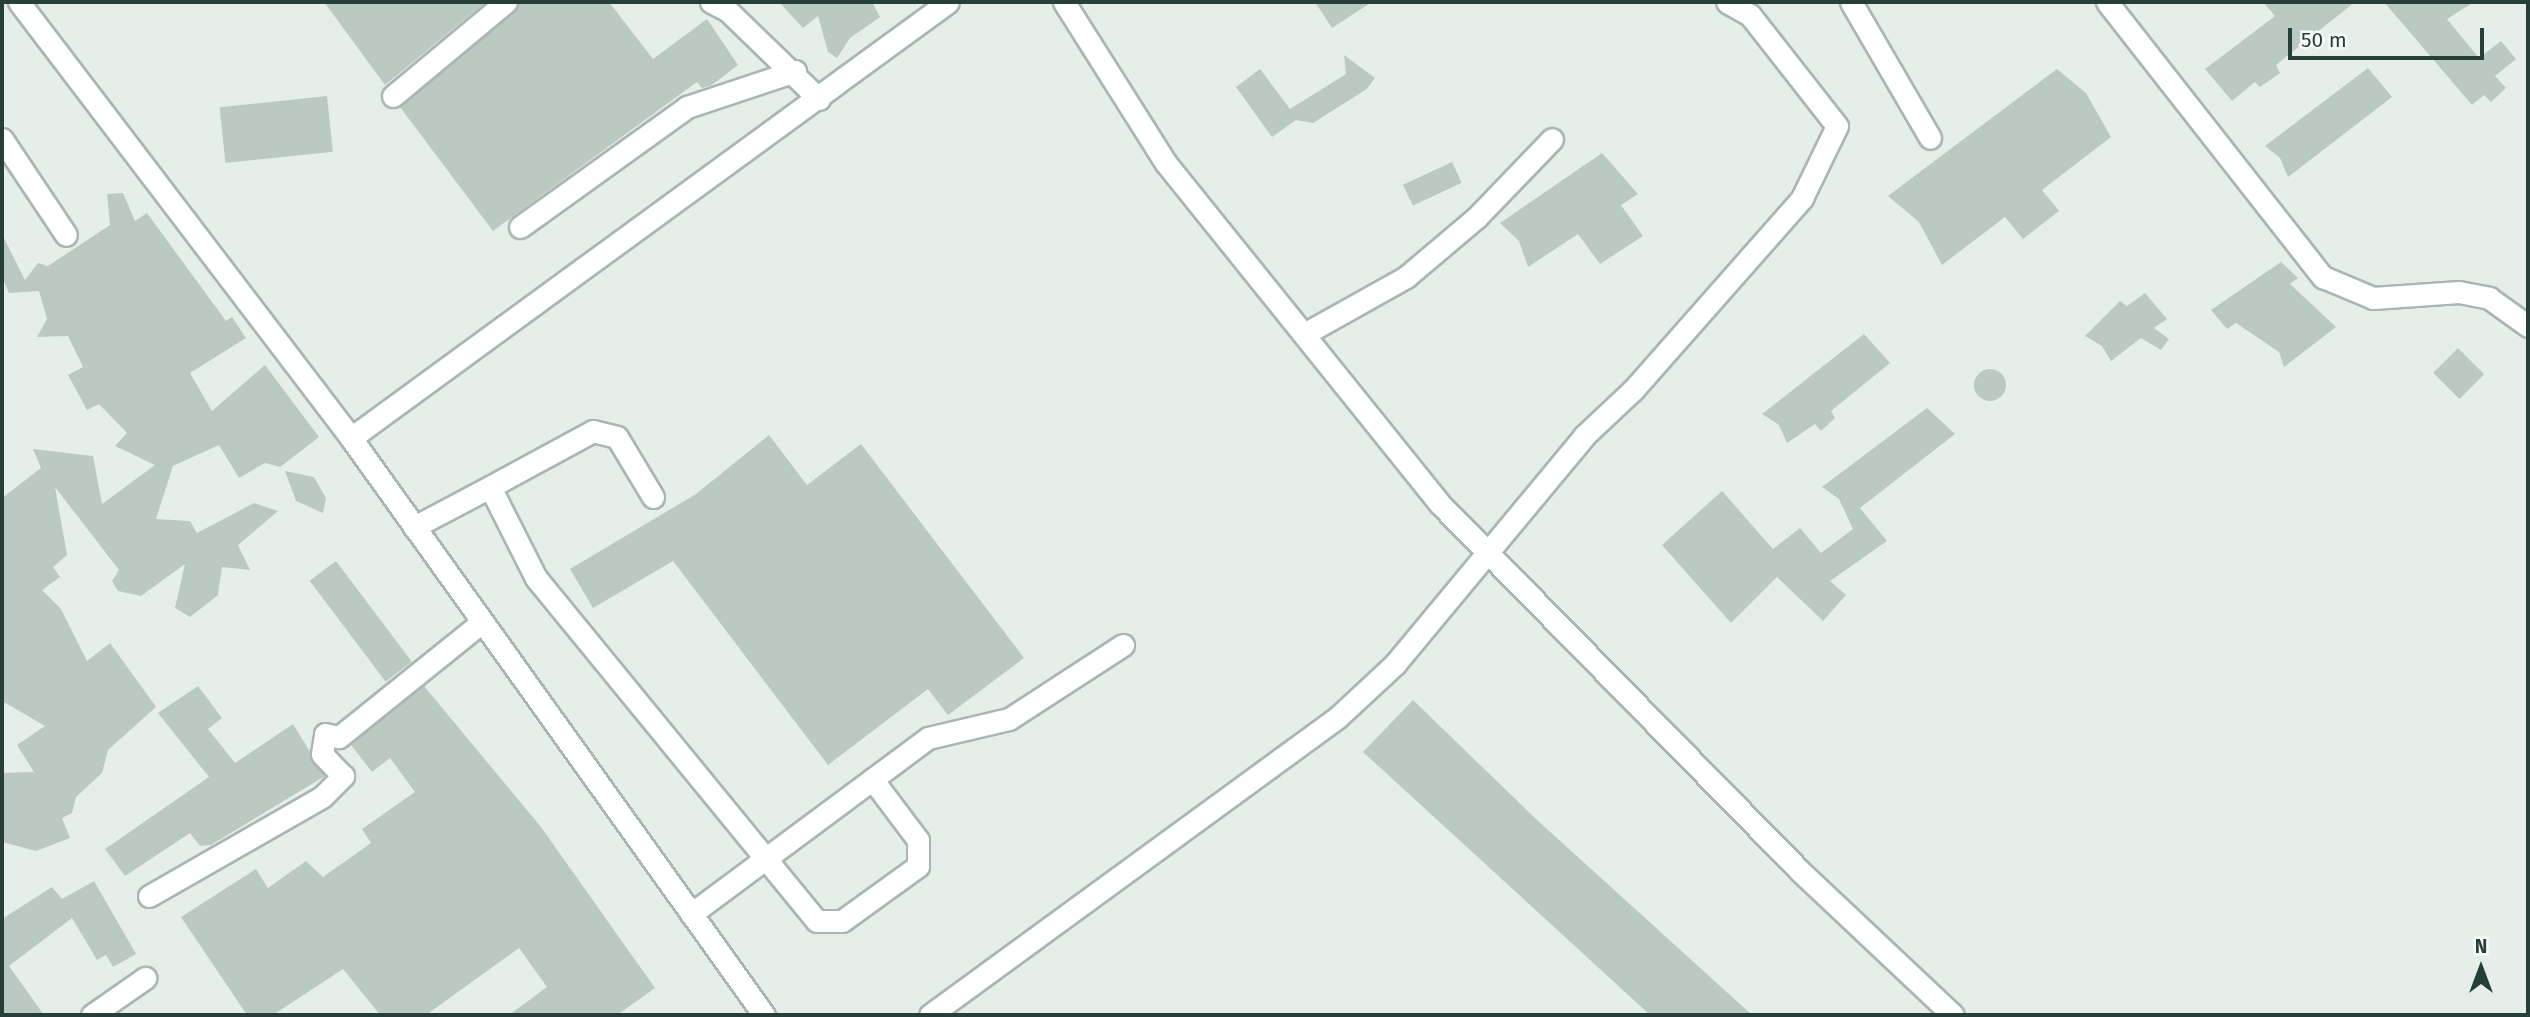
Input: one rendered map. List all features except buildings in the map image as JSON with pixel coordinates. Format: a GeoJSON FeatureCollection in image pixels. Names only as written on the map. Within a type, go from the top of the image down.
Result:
{"type":"FeatureCollection","features":[{"type":"Feature","properties":{"kind":"street"},"geometry":{"type":"LineString","coordinates":[[19,2],[351,438],[764,1015]]}},
{"type":"Feature","properties":{"kind":"street"},"geometry":{"type":"LineString","coordinates":[[393,96],[506,2]]}},
{"type":"Feature","properties":{"kind":"street"},"geometry":{"type":"LineString","coordinates":[[351,438],[819,99],[948,2]]}},
{"type":"Feature","properties":{"kind":"street"},"geometry":{"type":"LineString","coordinates":[[1064,2],[1166,163],[1242,265],[1306,333],[1441,505],[1800,871],[1953,1015]]}},
{"type":"Feature","properties":{"kind":"street"},"geometry":{"type":"LineString","coordinates":[[930,1015],[1338,717],[1395,664],[1485,551],[1768,240],[1830,150],[1837,125],[1750,15],[1727,2]]}},
{"type":"Feature","properties":{"kind":"street"},"geometry":{"type":"LineString","coordinates":[[1851,2],[1930,138]]}},
{"type":"Feature","properties":{"kind":"street"},"geometry":{"type":"LineString","coordinates":[[2107,2],[2323,277],[2373,298],[2459,292],[2489,298],[2528,326]]}},
{"type":"Feature","properties":{"kind":"street"},"geometry":{"type":"LineString","coordinates":[[719,4],[794,71],[819,99]]}},
{"type":"Feature","properties":{"kind":"street"},"geometry":{"type":"LineString","coordinates":[[520,227],[687,107],[794,71]]}},
{"type":"Feature","properties":{"kind":"street"},"geometry":{"type":"LineString","coordinates":[[2,139],[66,235]]}},
{"type":"Feature","properties":{"kind":"street"},"geometry":{"type":"LineString","coordinates":[[1306,333],[1406,277],[1477,217],[1552,139]]}},
{"type":"Feature","properties":{"kind":"street"},"geometry":{"type":"LineString","coordinates":[[414,527],[593,431],[617,437],[653,497]]}},
{"type":"Feature","properties":{"kind":"street"},"geometry":{"type":"LineString","coordinates":[[490,487],[536,578],[817,921],[842,921],[918,866],[918,840],[872,779]]}},
{"type":"Feature","properties":{"kind":"street"},"geometry":{"type":"LineString","coordinates":[[149,896],[321,797],[344,776],[322,754],[325,734],[339,737],[481,623]]}},
{"type":"Feature","properties":{"kind":"street"},"geometry":{"type":"LineString","coordinates":[[691,914],[928,738],[1009,719],[1123,645]]}},
{"type":"Feature","properties":{"kind":"street"},"geometry":{"type":"LineString","coordinates":[[92,1015],[145,978]]}}]}
